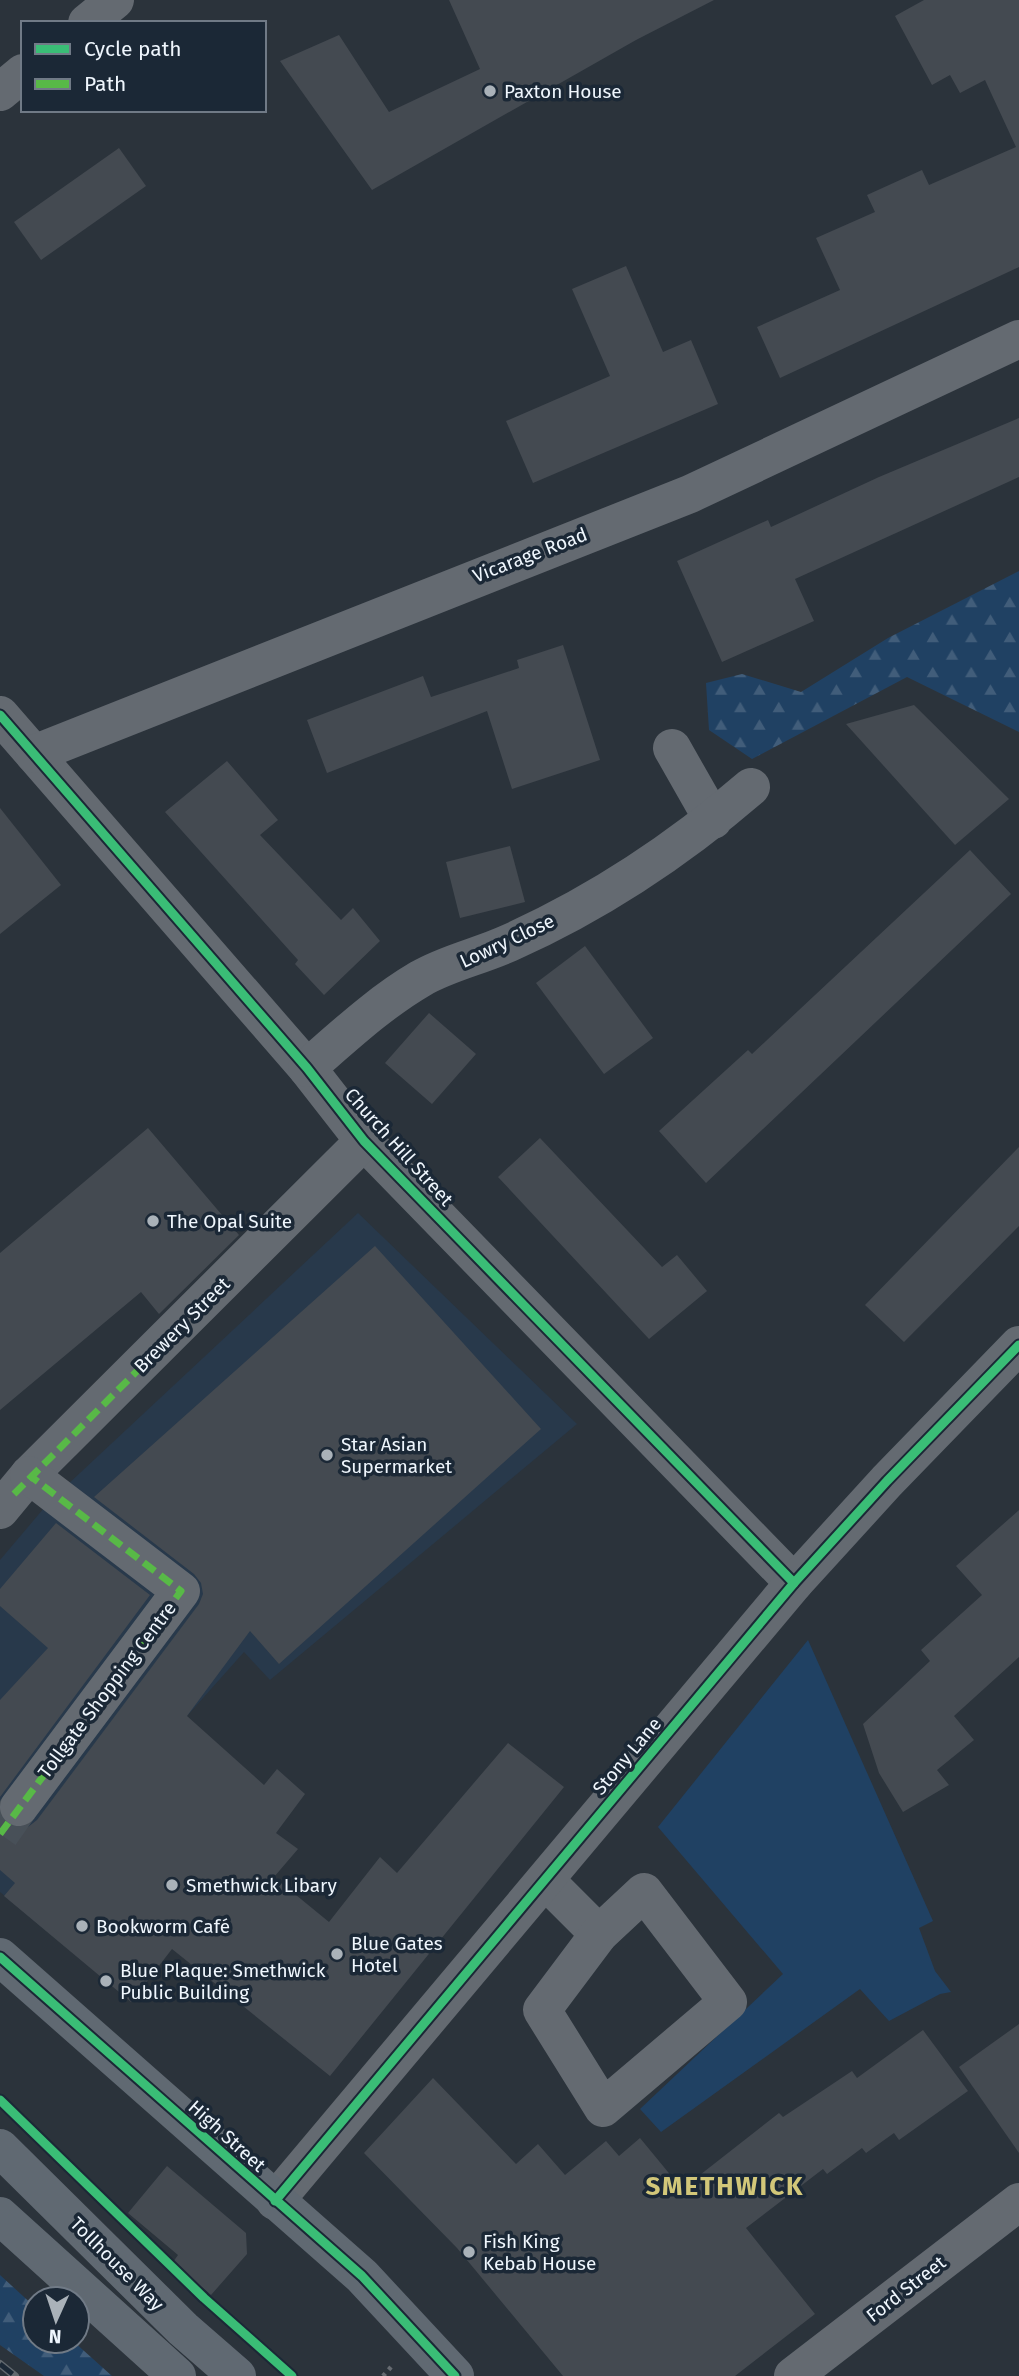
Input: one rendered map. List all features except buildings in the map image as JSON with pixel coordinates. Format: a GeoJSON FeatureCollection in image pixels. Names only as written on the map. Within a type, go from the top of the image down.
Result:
{"type":"FeatureCollection","features":[{"type":"Feature","properties":{"kind":"main road","name":"High Street"},"geometry":{"type":"LineString","coordinates":[[0,1957],[362,2276],[455,2376]]}},
{"type":"Feature","properties":{"kind":"main road","name":"Tollhouse Way"},"geometry":{"type":"LineString","coordinates":[[0,2148],[183,2329],[237,2376]]}},
{"type":"Feature","properties":{"kind":"main road","name":"Tollhouse Way"},"geometry":{"type":"LineString","coordinates":[[0,2216],[177,2376]]}},
{"type":"Feature","properties":{"kind":"street"},"geometry":{"type":"LineString","coordinates":[[90,21],[116,0]]}},
{"type":"Feature","properties":{"kind":"street"},"geometry":{"type":"LineString","coordinates":[[0,92],[21,75]]}},
{"type":"Feature","properties":{"kind":"street","name":"Vicarage Road"},"geometry":{"type":"LineString","coordinates":[[34,754],[690,494],[1019,339]]}},
{"type":"Feature","properties":{"kind":"street","name":"Church Hill Street"},"geometry":{"type":"LineString","coordinates":[[0,715],[307,1068],[364,1141],[794,1583]]}},
{"type":"Feature","properties":{"kind":"street"},"geometry":{"type":"LineString","coordinates":[[671,748],[713,820]]}},
{"type":"Feature","properties":{"kind":"street","name":"Lowry Close"},"geometry":{"type":"LineString","coordinates":[[307,1068],[380,1006],[422,978],[511,943],[611,889],[713,820],[751,786]]}},
{"type":"Feature","properties":{"kind":"street","name":"Brewery Street"},"geometry":{"type":"LineString","coordinates":[[14,1493],[364,1141]]}},
{"type":"Feature","properties":{"kind":"street","name":"Stony Lane"},"geometry":{"type":"LineString","coordinates":[[275,2201],[794,1583],[887,1481],[1019,1345]]}},
{"type":"Feature","properties":{"kind":"street","name":"Tollgate Shopping Centre"},"geometry":{"type":"LineString","coordinates":[[14,1493],[181,1591],[19,1807]]}},
{"type":"Feature","properties":{"kind":"street"},"geometry":{"type":"LineString","coordinates":[[546,1881],[599,1934]]}},
{"type":"Feature","properties":{"kind":"street"},"geometry":{"type":"LineString","coordinates":[[644,1892],[728,2003],[603,2108],[542,2010],[599,1934],[644,1892]]}},
{"type":"Feature","properties":{"kind":"street","name":"Ford Street"},"geometry":{"type":"LineString","coordinates":[[793,2376],[1019,2202]]}},
{"type":"Feature","properties":{"kind":"path"},"geometry":{"type":"LineString","coordinates":[[383,2376],[392,2367]]}},
{"type":"Feature","properties":{"kind":"shaded area"},"geometry":{"type":"Polygon","coordinates":[[[358,1213],[577,1424],[270,1680],[244,1652],[187,1716],[44,1929],[0,1892],[0,1560],[50,1501],[358,1213]]]}},
{"type":"Feature","properties":{"kind":"green space"},"geometry":{"type":"Polygon","coordinates":[[[1019,571],[1019,732],[907,677],[752,759],[709,730],[706,683],[742,674],[801,692],[888,638],[1019,571]]]}},
{"type":"Feature","properties":{"kind":"green space"},"geometry":{"type":"Polygon","coordinates":[[[808,1640],[933,1921],[919,1928],[935,1971],[951,1992],[940,1994],[889,2021],[860,1989],[661,2132],[640,2109],[783,1974],[658,1827],[808,1640]]]}},
{"type":"Feature","properties":{"kind":"green space"},"geometry":{"type":"Polygon","coordinates":[[[0,2275],[21,2294],[21,2355],[89,2355],[112,2376],[44,2376],[0,2345],[0,2275]]]}},
{"type":"Feature","properties":{"kind":"tunnel"},"geometry":{"type":"LineString","coordinates":[[0,1834],[19,1807]]}},
{"type":"Feature","properties":{"kind":"railway"},"geometry":{"type":"LineString","coordinates":[[0,2364],[15,2376]]}},
{"type":"Feature","properties":{"kind":"marked path"},"geometry":{"type":"LineString","coordinates":[[14,1494],[208,1300]]}},
{"type":"Feature","properties":{"kind":"marked path"},"geometry":{"type":"LineString","coordinates":[[0,1834],[181,1591],[29,1475]]}},
{"type":"Feature","properties":{"kind":"cycle path"},"geometry":{"type":"LineString","coordinates":[[0,715],[307,1068],[364,1141],[794,1583]]}},
{"type":"Feature","properties":{"kind":"cycle path"},"geometry":{"type":"LineString","coordinates":[[275,2201],[794,1583],[887,1481],[1019,1345]]}},
{"type":"Feature","properties":{"kind":"cycle path"},"geometry":{"type":"LineString","coordinates":[[0,1957],[362,2276],[455,2376]]}},
{"type":"Feature","properties":{"kind":"cycle path"},"geometry":{"type":"LineString","coordinates":[[0,2100],[204,2298],[292,2376]]}},
{"type":"Feature","properties":{"kind":"place","name":"Paxton House"},"geometry":{"type":"Point","coordinates":[490,91]}},
{"type":"Feature","properties":{"kind":"place","name":"The Opal Suite"},"geometry":{"type":"Point","coordinates":[153,1221]}},
{"type":"Feature","properties":{"kind":"place","name":"Star Asian Supermarket"},"geometry":{"type":"Point","coordinates":[327,1455]}},
{"type":"Feature","properties":{"kind":"place","name":"Smethwick Libary"},"geometry":{"type":"Point","coordinates":[172,1885]}},
{"type":"Feature","properties":{"kind":"place","name":"Bookworm Café"},"geometry":{"type":"Point","coordinates":[82,1926]}},
{"type":"Feature","properties":{"kind":"place","name":"Blue Gates Hotel"},"geometry":{"type":"Point","coordinates":[337,1954]}},
{"type":"Feature","properties":{"kind":"place","name":"Blue Plaque: Smethwick Public Building"},"geometry":{"type":"Point","coordinates":[106,1981]}},
{"type":"Feature","properties":{"kind":"place","name":"Fish King Kebab House"},"geometry":{"type":"Point","coordinates":[469,2252]}},
{"type":"Feature","properties":{"kind":"district","name":"SMETHWICK"},"geometry":{"type":"Point","coordinates":[725,2186]}}]}
